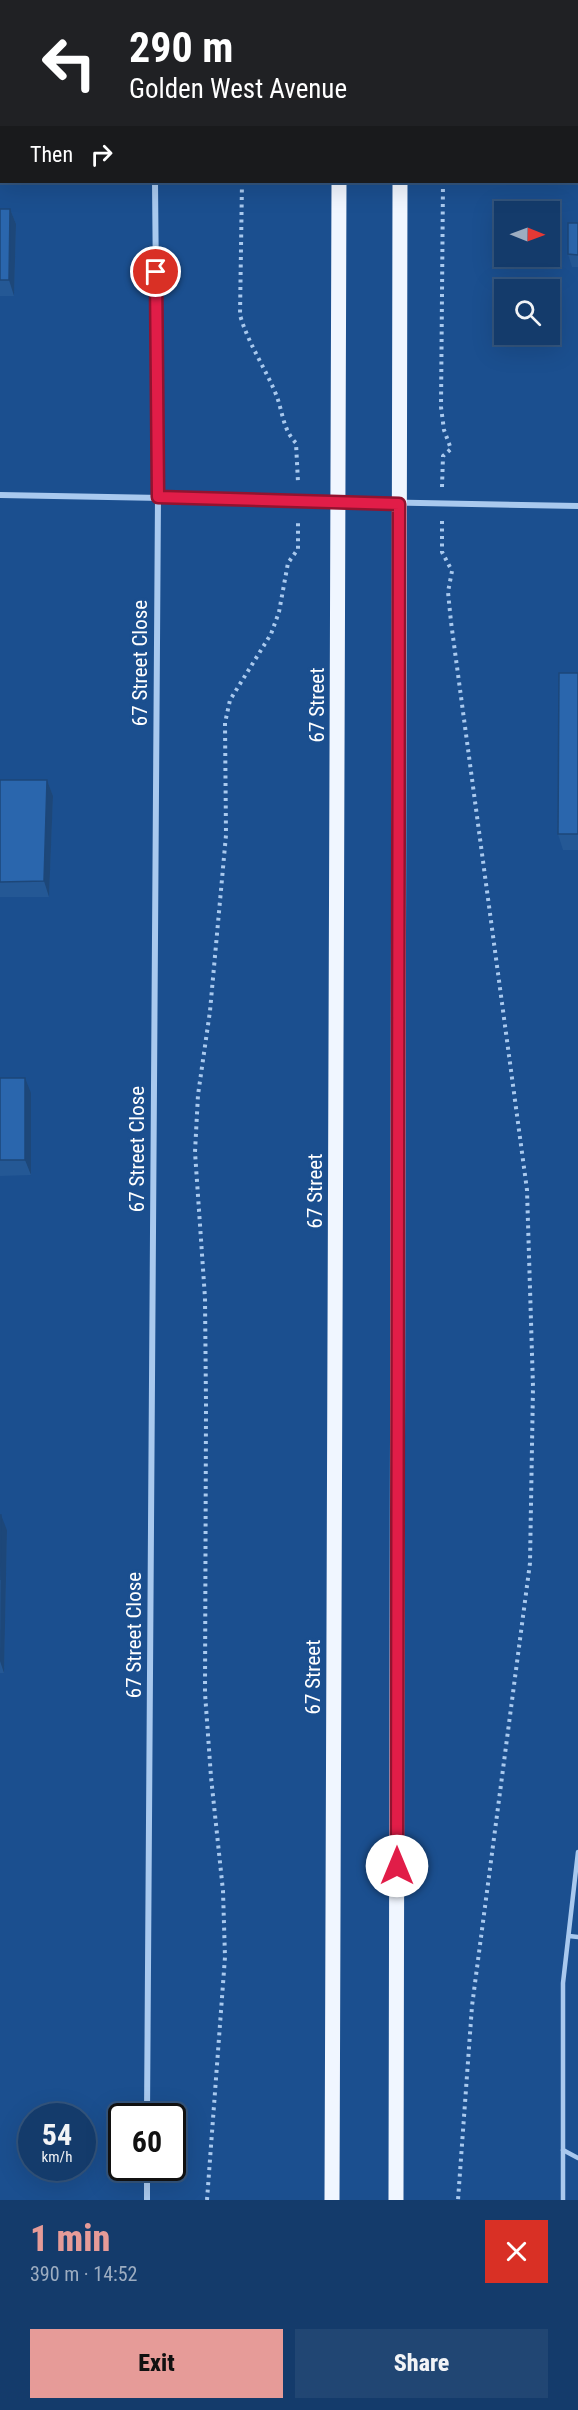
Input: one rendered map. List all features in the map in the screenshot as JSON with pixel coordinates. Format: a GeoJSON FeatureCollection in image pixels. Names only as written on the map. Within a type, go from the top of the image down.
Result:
{"type":"FeatureCollection","features":[{"type":"Feature","properties":{"kind":"main road","name":"67 Street"},"geometry":{"type":"LineString","coordinates":[[332,2200],[339,183]]}},
{"type":"Feature","properties":{"kind":"main road"},"geometry":{"type":"LineString","coordinates":[[396,2200],[400,183]]}},
{"type":"Feature","properties":{"kind":"street","name":"67 Street Close"},"geometry":{"type":"LineString","coordinates":[[147,2103],[158,497],[155,183]]}},
{"type":"Feature","properties":{"kind":"street"},"geometry":{"type":"LineString","coordinates":[[0,495],[578,506]]}},
{"type":"Feature","properties":{"kind":"street"},"geometry":{"type":"LineString","coordinates":[[147,2181],[147,2200]]}},
{"type":"Feature","properties":{"kind":"lane"},"geometry":{"type":"LineString","coordinates":[[562,2200],[563,1983],[578,1852]]}},
{"type":"Feature","properties":{"kind":"lane"},"geometry":{"type":"LineString","coordinates":[[568,1936],[578,1937]]}},
{"type":"Feature","properties":{"kind":"lane"},"geometry":{"type":"LineString","coordinates":[[563,2150],[578,2158]]}},
{"type":"Feature","properties":{"kind":"path"},"geometry":{"type":"LineString","coordinates":[[207,2200],[225,1957],[223,1891],[205,1693],[205,1298],[195,1152],[198,1095],[210,1011],[224,858],[225,723],[230,700],[272,634],[279,612],[288,563],[298,549],[297,442],[287,434],[275,391],[245,333],[240,315],[242,183]]}},
{"type":"Feature","properties":{"kind":"path"},"geometry":{"type":"LineString","coordinates":[[444,183],[441,407],[444,430],[451,449],[446,453]]}},
{"type":"Feature","properties":{"kind":"path"},"geometry":{"type":"LineString","coordinates":[[452,571],[448,591],[527,1190],[533,1387],[530,1563],[472,2006],[458,2200]]}},
{"type":"Feature","properties":{"kind":"building"},"geometry":{"type":"Polygon","coordinates":[[[0,209],[10,209],[9,280],[0,280],[0,209]]]}},
{"type":"Feature","properties":{"kind":"building"},"geometry":{"type":"Polygon","coordinates":[[[568,223],[578,223],[578,255],[568,254],[568,223]]]}},
{"type":"Feature","properties":{"kind":"building"},"geometry":{"type":"Polygon","coordinates":[[[559,673],[578,673],[578,834],[558,834],[559,673]]]}},
{"type":"Feature","properties":{"kind":"building"},"geometry":{"type":"Polygon","coordinates":[[[0,780],[47,780],[44,881],[0,882],[0,780]]]}},
{"type":"Feature","properties":{"kind":"building"},"geometry":{"type":"Polygon","coordinates":[[[0,1078],[25,1078],[25,1160],[0,1160],[0,1078]]]}},
{"type":"Feature","properties":{"kind":"building"},"geometry":{"type":"Polygon","coordinates":[[[0,1515],[1,1515],[0,1580],[0,1515]]]}},
{"type":"Feature","properties":{"kind":"route"},"geometry":{"type":"LineString","coordinates":[[156,272],[158,497],[399,504],[397,1866]]}}]}
